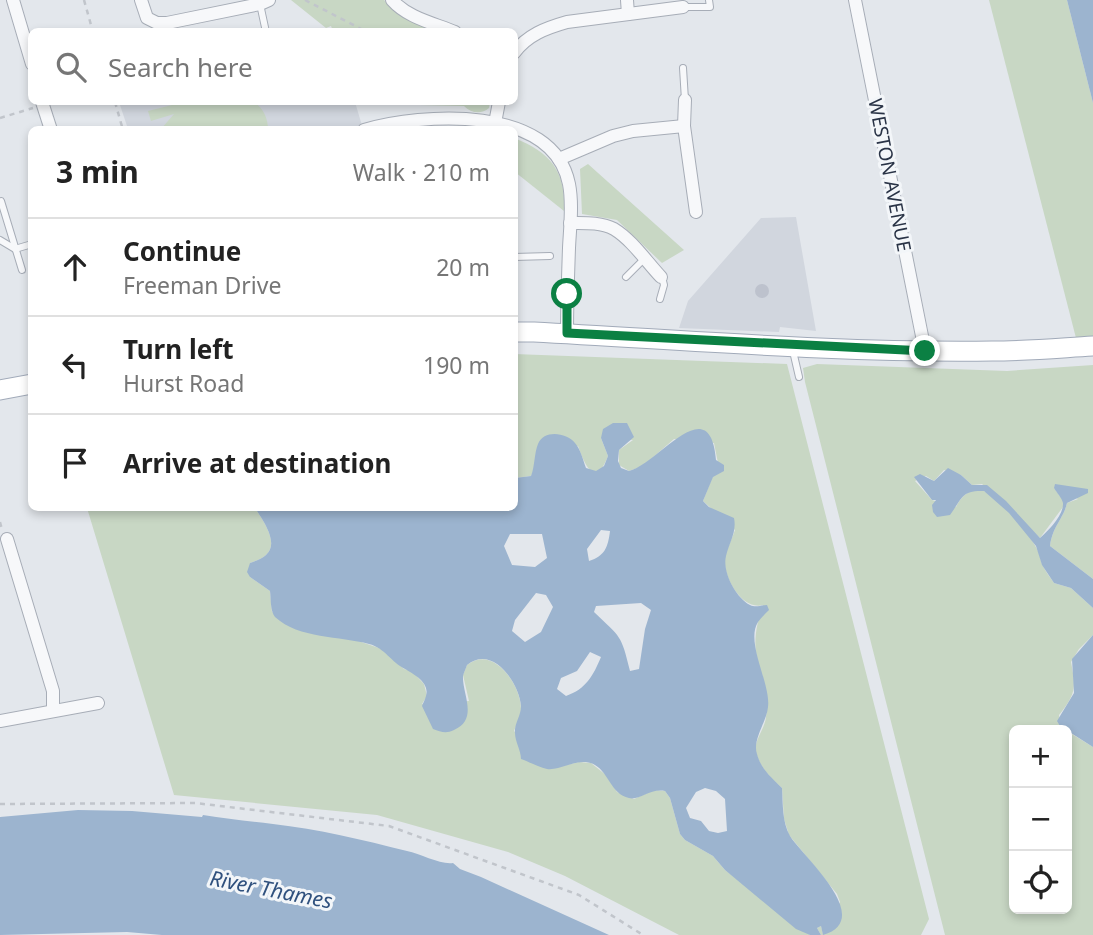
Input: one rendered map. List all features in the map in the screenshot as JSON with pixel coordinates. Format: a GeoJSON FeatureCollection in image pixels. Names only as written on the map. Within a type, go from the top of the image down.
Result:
{"type":"FeatureCollection","features":[{"type":"Feature","properties":{"kind":"main road"},"geometry":{"type":"LineString","coordinates":[[518,332],[925,351],[1014,351],[1093,346]]}},
{"type":"Feature","properties":{"kind":"main road"},"geometry":{"type":"LineString","coordinates":[[0,390],[28,385]]}},
{"type":"Feature","properties":{"kind":"street"},"geometry":{"type":"LineString","coordinates":[[13,0],[28,51]]}},
{"type":"Feature","properties":{"kind":"street"},"geometry":{"type":"LineString","coordinates":[[141,0],[147,18],[167,27],[260,2]]}},
{"type":"Feature","properties":{"kind":"street"},"geometry":{"type":"LineString","coordinates":[[392,0],[415,17],[444,28]]}},
{"type":"Feature","properties":{"kind":"street"},"geometry":{"type":"LineString","coordinates":[[627,0],[628,14]]}},
{"type":"Feature","properties":{"kind":"street","name":"WESTON AVENUE"},"geometry":{"type":"LineString","coordinates":[[855,0],[925,351]]}},
{"type":"Feature","properties":{"kind":"street"},"geometry":{"type":"LineString","coordinates":[[518,49],[526,40],[551,26],[683,7]]}},
{"type":"Feature","properties":{"kind":"street"},"geometry":{"type":"LineString","coordinates":[[685,100],[684,126],[696,212]]}},
{"type":"Feature","properties":{"kind":"street"},"geometry":{"type":"LineString","coordinates":[[44,105],[50,126]]}},
{"type":"Feature","properties":{"kind":"street"},"geometry":{"type":"LineString","coordinates":[[495,123],[498,105]]}},
{"type":"Feature","properties":{"kind":"street"},"geometry":{"type":"LineString","coordinates":[[381,126],[402,121],[427,124],[495,123],[506,126]]}},
{"type":"Feature","properties":{"kind":"street"},"geometry":{"type":"LineString","coordinates":[[559,159],[613,136],[633,131],[684,126]]}},
{"type":"Feature","properties":{"kind":"street"},"geometry":{"type":"LineString","coordinates":[[518,129],[537,138],[559,159],[569,182],[567,333]]}},
{"type":"Feature","properties":{"kind":"street"},"geometry":{"type":"LineString","coordinates":[[570,223],[598,224],[613,229],[661,276]]}},
{"type":"Feature","properties":{"kind":"street"},"geometry":{"type":"LineString","coordinates":[[7,539],[53,691],[53,711]]}},
{"type":"Feature","properties":{"kind":"street"},"geometry":{"type":"LineString","coordinates":[[0,722],[98,703]]}},
{"type":"Feature","properties":{"kind":"lane"},"geometry":{"type":"LineString","coordinates":[[683,7],[710,7],[709,0]]}},
{"type":"Feature","properties":{"kind":"lane"},"geometry":{"type":"LineString","coordinates":[[260,2],[265,28]]}},
{"type":"Feature","properties":{"kind":"lane"},"geometry":{"type":"LineString","coordinates":[[683,68],[685,100]]}},
{"type":"Feature","properties":{"kind":"lane"},"geometry":{"type":"LineString","coordinates":[[1,201],[22,271]]}},
{"type":"Feature","properties":{"kind":"lane"},"geometry":{"type":"LineString","coordinates":[[0,240],[15,248],[28,245]]}},
{"type":"Feature","properties":{"kind":"lane"},"geometry":{"type":"LineString","coordinates":[[518,257],[550,256]]}},
{"type":"Feature","properties":{"kind":"lane"},"geometry":{"type":"LineString","coordinates":[[626,277],[644,259]]}},
{"type":"Feature","properties":{"kind":"lane"},"geometry":{"type":"LineString","coordinates":[[660,299],[664,285],[661,276]]}},
{"type":"Feature","properties":{"kind":"lane"},"geometry":{"type":"LineString","coordinates":[[792,345],[799,377]]}},
{"type":"Feature","properties":{"kind":"path"},"geometry":{"type":"LineString","coordinates":[[84,0],[92,28]]}},
{"type":"Feature","properties":{"kind":"path"},"geometry":{"type":"LineString","coordinates":[[305,0],[359,28]]}},
{"type":"Feature","properties":{"kind":"path"},"geometry":{"type":"LineString","coordinates":[[0,118],[37,105]]}},
{"type":"Feature","properties":{"kind":"path"},"geometry":{"type":"LineString","coordinates":[[116,105],[122,126]]}},
{"type":"Feature","properties":{"kind":"path"},"geometry":{"type":"LineString","coordinates":[[0,804],[195,803],[389,826],[579,895],[643,935]]}},
{"type":"Feature","properties":{"kind":"shaded area"},"geometry":{"type":"Polygon","coordinates":[[[120,105],[356,105],[362,126],[127,126],[120,105]]]}},
{"type":"Feature","properties":{"kind":"shaded area"},"geometry":{"type":"Polygon","coordinates":[[[796,217],[816,331],[780,327],[779,332],[679,328],[688,301],[761,218],[796,217]]]}},
{"type":"Feature","properties":{"kind":"green space"},"geometry":{"type":"Polygon","coordinates":[[[291,0],[384,0],[401,16],[428,28],[331,26],[326,28],[291,0]]]}},
{"type":"Feature","properties":{"kind":"green space"},"geometry":{"type":"Polygon","coordinates":[[[989,0],[1067,0],[1093,103],[1093,337],[1076,338],[989,0]]]}},
{"type":"Feature","properties":{"kind":"green space"},"geometry":{"type":"Polygon","coordinates":[[[172,105],[257,105],[264,113],[268,126],[164,126],[174,114],[151,121],[148,111],[172,105]]]}},
{"type":"Feature","properties":{"kind":"green space"},"geometry":{"type":"Polygon","coordinates":[[[420,105],[490,105],[486,110],[479,112],[473,112],[464,106],[420,105]]]}},
{"type":"Feature","properties":{"kind":"green space"},"geometry":{"type":"Polygon","coordinates":[[[518,140],[546,157],[559,174],[564,211],[518,174],[518,140]]]}},
{"type":"Feature","properties":{"kind":"green space"},"geometry":{"type":"Polygon","coordinates":[[[588,164],[684,250],[662,263],[617,220],[582,214],[580,169],[588,164]]]}},
{"type":"Feature","properties":{"kind":"green space"},"geometry":{"type":"Polygon","coordinates":[[[518,354],[787,364],[929,919],[921,935],[821,935],[817,928],[821,926],[823,934],[840,902],[837,894],[789,835],[784,819],[782,788],[770,777],[756,753],[756,744],[765,722],[767,708],[755,644],[763,605],[748,603],[730,582],[725,557],[735,530],[703,501],[718,463],[714,443],[674,439],[643,466],[629,471],[619,465],[619,450],[633,440],[601,438],[608,456],[599,471],[590,470],[578,446],[533,472],[531,476],[518,478],[518,354]]]}},
{"type":"Feature","properties":{"kind":"green space"},"geometry":{"type":"Polygon","coordinates":[[[817,364],[1007,371],[1093,365],[1093,579],[1050,546],[1067,503],[1078,499],[1054,488],[1063,500],[1063,507],[1040,538],[982,484],[972,485],[961,475],[944,470],[934,481],[926,476],[915,481],[932,500],[956,507],[964,496],[972,491],[981,490],[992,496],[1028,535],[1054,583],[1071,588],[1093,608],[1093,635],[1071,662],[1073,690],[1069,702],[1059,715],[1060,725],[1009,725],[1009,914],[1072,914],[1072,734],[1093,747],[1093,935],[945,935],[803,368],[817,364]]]}},
{"type":"Feature","properties":{"kind":"green space"},"geometry":{"type":"Polygon","coordinates":[[[88,511],[257,511],[271,538],[271,544],[266,555],[250,563],[250,577],[270,591],[272,612],[385,650],[424,684],[427,696],[422,704],[469,701],[463,675],[467,665],[477,660],[496,663],[511,679],[520,699],[520,715],[514,731],[549,769],[579,762],[591,763],[606,775],[617,792],[634,799],[654,790],[665,791],[670,798],[680,834],[685,840],[713,856],[725,870],[810,935],[679,935],[565,876],[508,852],[377,815],[174,795],[88,511]]]}},
{"type":"Feature","properties":{"kind":"water"},"geometry":{"type":"Polygon","coordinates":[[[1067,0],[1093,0],[1093,103],[1067,0]]]}},
{"type":"Feature","properties":{"kind":"water"},"geometry":{"type":"Polygon","coordinates":[[[613,423],[627,423],[634,437],[619,450],[618,461],[621,468],[629,471],[641,466],[681,436],[693,430],[704,430],[712,439],[716,460],[724,465],[724,471],[713,477],[703,501],[709,507],[734,518],[734,533],[725,562],[735,591],[750,605],[767,605],[769,610],[758,622],[754,640],[768,698],[756,749],[764,768],[782,788],[787,831],[831,887],[839,902],[842,916],[837,927],[823,935],[821,926],[817,928],[821,935],[810,935],[796,929],[725,870],[713,856],[685,840],[680,834],[670,798],[665,791],[629,798],[618,792],[595,765],[583,762],[547,769],[521,759],[515,733],[521,710],[519,696],[510,677],[495,662],[476,660],[467,665],[463,683],[468,713],[462,725],[444,732],[433,729],[422,706],[427,691],[420,679],[375,646],[320,636],[285,624],[273,614],[270,591],[247,572],[250,563],[266,555],[271,544],[271,538],[257,511],[518,511],[518,478],[531,476],[541,439],[550,434],[567,437],[577,446],[586,468],[596,471],[604,466],[608,456],[601,438],[603,429],[613,423]],[[601,530],[587,549],[589,561],[602,554],[607,546],[610,531],[601,530]],[[510,534],[504,546],[512,565],[535,567],[547,558],[542,534],[510,534]],[[536,593],[515,620],[512,631],[525,642],[541,632],[553,607],[546,595],[536,593]],[[641,603],[596,606],[594,612],[615,632],[622,643],[630,671],[639,669],[651,610],[641,603]],[[590,652],[577,671],[561,678],[557,689],[566,696],[579,690],[588,681],[601,657],[590,652]],[[705,788],[696,792],[686,808],[690,818],[701,821],[709,831],[727,831],[725,799],[716,791],[705,788]]]}},
{"type":"Feature","properties":{"kind":"water"},"geometry":{"type":"Polygon","coordinates":[[[948,468],[972,485],[987,485],[1006,501],[1040,538],[1055,522],[1063,508],[1054,488],[1055,484],[1088,489],[1088,493],[1067,503],[1050,546],[1093,579],[1093,608],[1071,588],[1054,583],[1042,565],[1036,546],[1009,513],[984,491],[966,494],[950,515],[937,517],[932,505],[936,500],[932,500],[914,477],[920,474],[934,481],[948,468]]]}},
{"type":"Feature","properties":{"kind":"water"},"geometry":{"type":"Polygon","coordinates":[[[1093,635],[1093,747],[1072,734],[1072,725],[1059,725],[1057,721],[1074,693],[1072,659],[1093,635]]]}},
{"type":"Feature","properties":{"kind":"water","name":"River Thames"},"geometry":{"type":"Polygon","coordinates":[[[78,810],[203,815],[307,829],[413,852],[453,863],[460,869],[609,935],[162,935],[127,932],[0,935],[0,817],[78,810]]]}},
{"type":"Feature","properties":{"kind":"building"},"geometry":{"type":"Polygon","coordinates":[[[759,284],[765,284],[769,291],[765,298],[759,298],[755,294],[755,288],[759,284]]]}},
{"type":"Feature","properties":{"kind":"route"},"geometry":{"type":"LineString","coordinates":[[567,294],[567,333],[925,351]]}}]}
